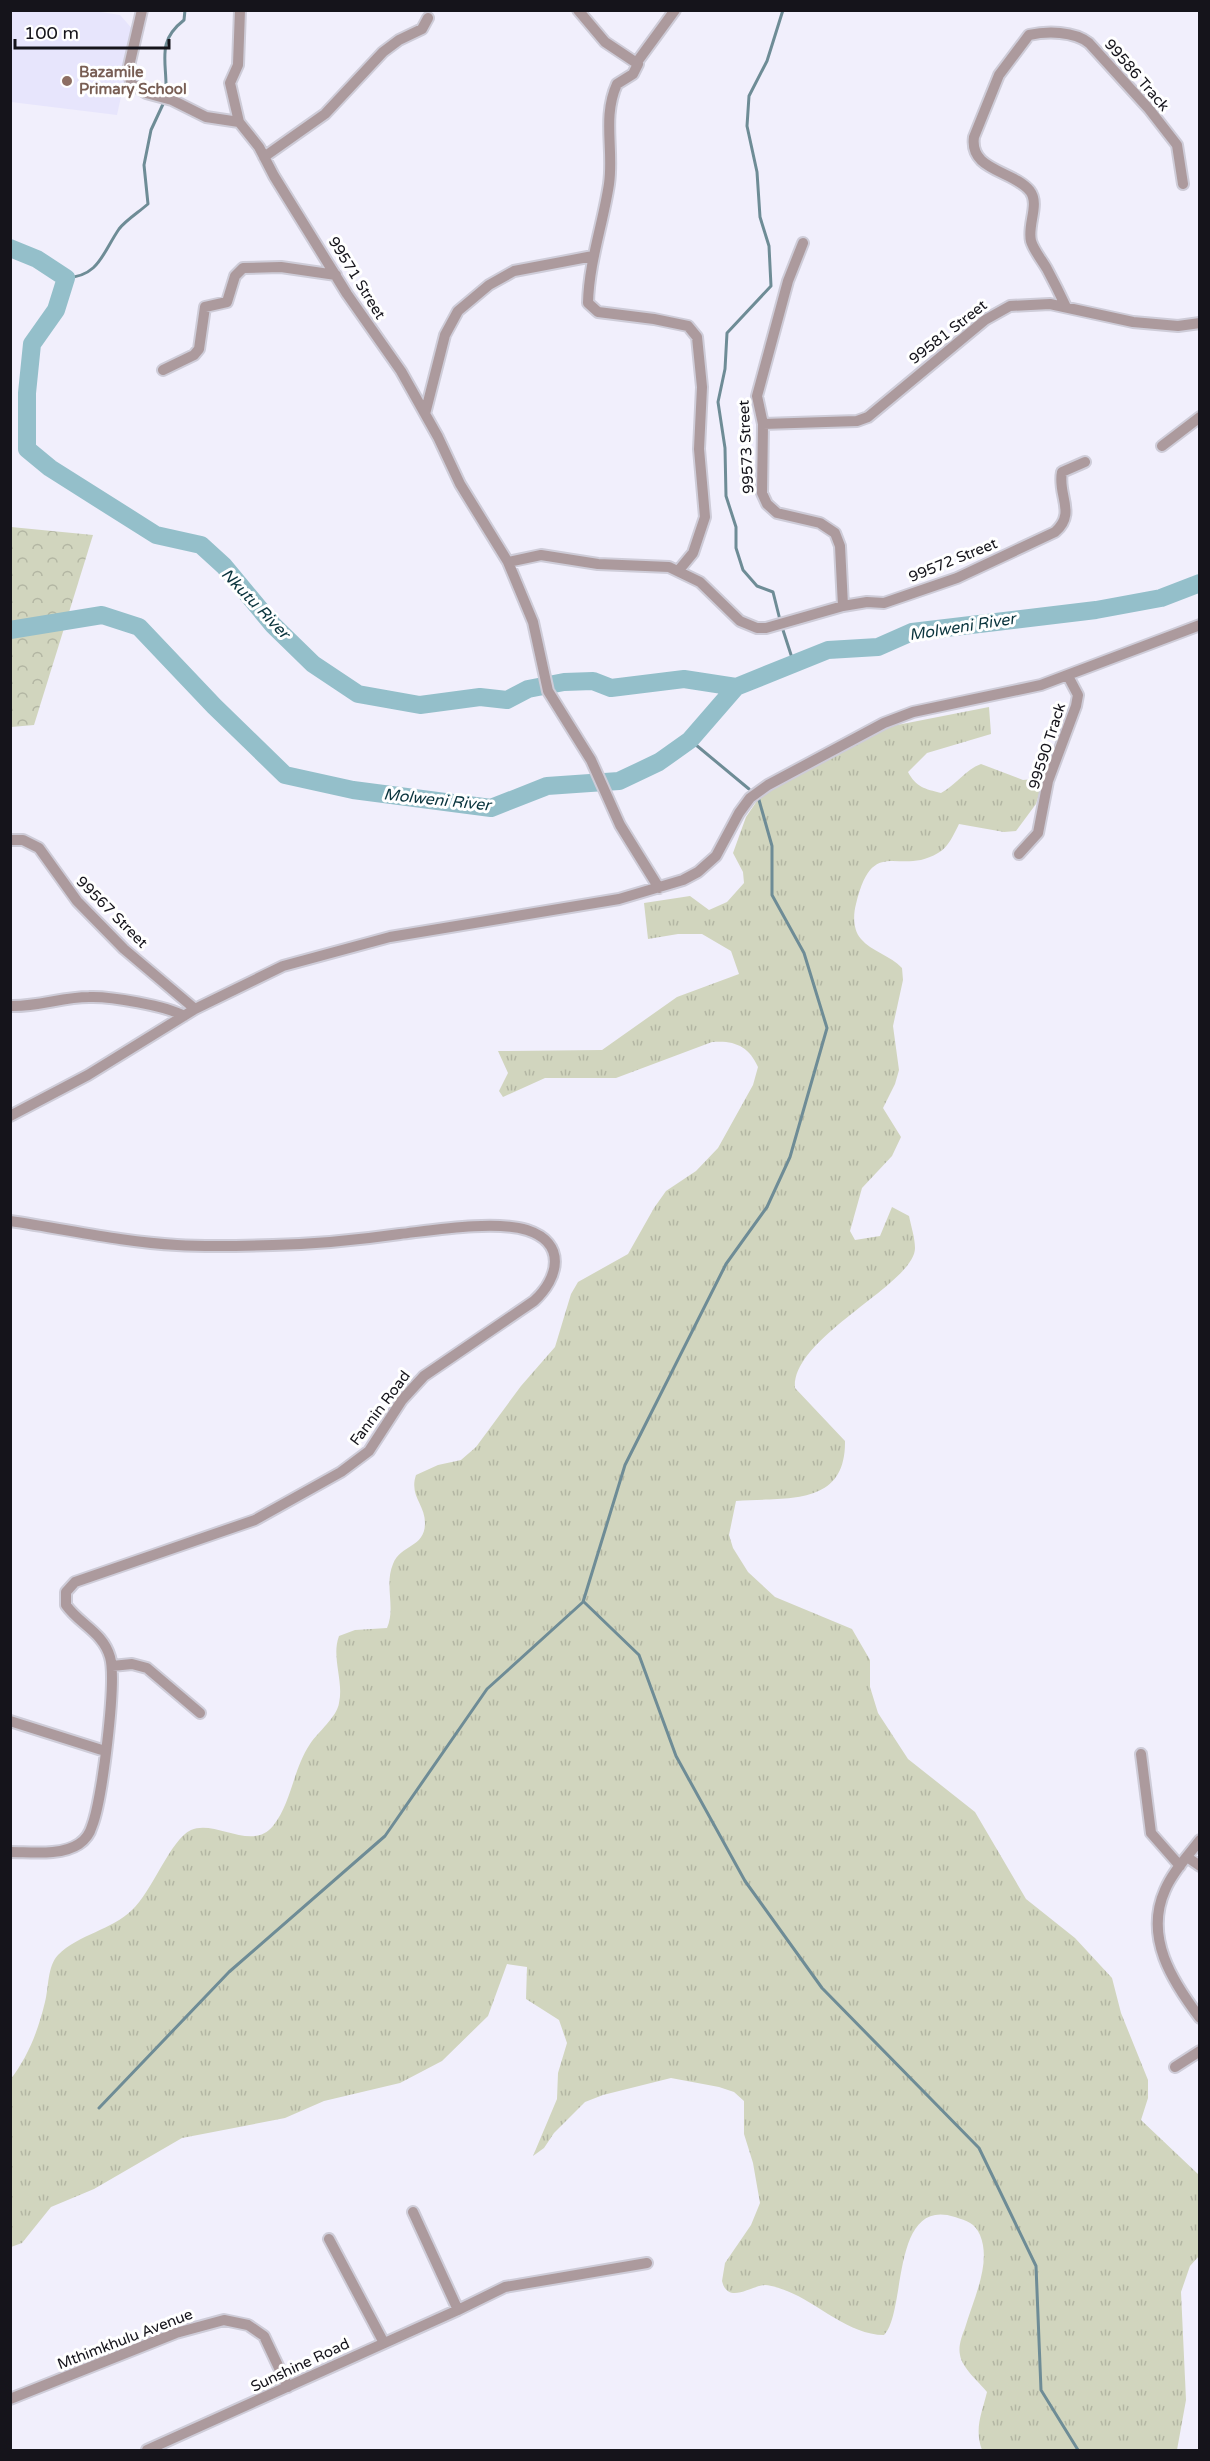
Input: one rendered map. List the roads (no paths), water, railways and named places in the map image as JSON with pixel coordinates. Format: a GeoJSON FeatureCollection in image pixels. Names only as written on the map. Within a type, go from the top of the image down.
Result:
{"type":"FeatureCollection","features":[{"type":"Feature","properties":{"kind":"street"},"geometry":{"type":"LineString","coordinates":[[142,10],[129,66],[131,83],[146,93],[172,100],[206,117],[239,122],[230,83],[238,65],[240,10]]}},
{"type":"Feature","properties":{"kind":"street"},"geometry":{"type":"LineString","coordinates":[[578,10],[605,42],[637,62]]}},
{"type":"Feature","properties":{"kind":"street"},"geometry":{"type":"LineString","coordinates":[[675,10],[637,62],[633,74],[620,81],[614,93],[608,127],[610,173],[593,256],[588,298],[593,310],[688,326],[694,332],[702,387],[699,449],[705,517],[693,553],[680,570]]}},
{"type":"Feature","properties":{"kind":"street"},"geometry":{"type":"LineString","coordinates":[[264,157],[325,114],[383,52],[399,40],[422,29],[429,18]]}},
{"type":"Feature","properties":{"kind":"street","name":"99586 Track"},"geometry":{"type":"LineString","coordinates":[[1066,307],[1031,241],[1034,203],[1032,193],[1012,177],[985,164],[973,148],[974,137],[999,75],[1029,35],[1052,32],[1079,37],[1089,43],[1149,109],[1177,145],[1183,183]]}},
{"type":"Feature","properties":{"kind":"street","name":"99571 Street"},"geometry":{"type":"LineString","coordinates":[[239,122],[264,157],[336,275],[401,371],[460,484],[507,562],[533,622],[547,686],[602,783],[620,825],[659,888]]}},
{"type":"Feature","properties":{"kind":"street","name":"99573 Street"},"geometry":{"type":"LineString","coordinates":[[803,243],[788,281],[757,396],[763,424],[764,499],[777,513],[820,523],[835,533],[840,546],[843,606]]}},
{"type":"Feature","properties":{"kind":"street"},"geometry":{"type":"LineString","coordinates":[[425,414],[445,335],[458,311],[489,285],[514,271],[593,256]]}},
{"type":"Feature","properties":{"kind":"street"},"geometry":{"type":"LineString","coordinates":[[163,370],[194,355],[202,340],[205,307],[229,300],[235,276],[243,268],[281,267],[336,275]]}},
{"type":"Feature","properties":{"kind":"street","name":"99581 Street"},"geometry":{"type":"LineString","coordinates":[[763,424],[857,421],[868,417],[955,344],[1000,310],[1010,306],[1028,304],[1066,307],[1133,322],[1178,326],[1200,323]]}},
{"type":"Feature","properties":{"kind":"street"},"geometry":{"type":"LineString","coordinates":[[1162,446],[1200,417]]}},
{"type":"Feature","properties":{"kind":"street","name":"99572 Street"},"geometry":{"type":"LineString","coordinates":[[507,562],[541,555],[598,564],[658,565],[680,570],[700,582],[740,621],[757,628],[821,614],[843,606],[867,602],[885,603],[938,586],[1055,532],[1062,525],[1067,512],[1062,472],[1085,462]]}},
{"type":"Feature","properties":{"kind":"street"},"geometry":{"type":"LineString","coordinates":[[10,1116],[88,1075],[195,1009],[283,966],[370,942],[619,898],[659,888],[698,872],[717,856],[739,813],[750,798],[768,785],[884,723],[913,712],[1018,691],[1068,676],[1200,625]]}},
{"type":"Feature","properties":{"kind":"street","name":"99590 Track"},"geometry":{"type":"LineString","coordinates":[[1019,854],[1038,833],[1048,781],[1076,706],[1078,695],[1068,676]]}},
{"type":"Feature","properties":{"kind":"street","name":"99567 Street"},"geometry":{"type":"LineString","coordinates":[[10,840],[23,840],[39,848],[77,901],[124,949],[195,1009]]}},
{"type":"Feature","properties":{"kind":"street"},"geometry":{"type":"LineString","coordinates":[[10,1006],[27,1007],[89,997],[170,1010],[184,1016]]}},
{"type":"Feature","properties":{"kind":"street","name":"Fannin Road"},"geometry":{"type":"LineString","coordinates":[[10,1221],[152,1243],[189,1245],[315,1243],[465,1228],[510,1228],[525,1230],[543,1238],[555,1256],[552,1280],[546,1290],[514,1315],[448,1357],[424,1376],[402,1400],[369,1451],[355,1463],[255,1520],[107,1569],[75,1582],[69,1587],[66,1605],[105,1645],[111,1666],[105,1751],[96,1815],[85,1839],[77,1845],[64,1850],[10,1852]]}},
{"type":"Feature","properties":{"kind":"street"},"geometry":{"type":"LineString","coordinates":[[111,1666],[132,1664],[147,1668],[200,1713]]}},
{"type":"Feature","properties":{"kind":"street"},"geometry":{"type":"LineString","coordinates":[[10,1721],[105,1751]]}},
{"type":"Feature","properties":{"kind":"street"},"geometry":{"type":"LineString","coordinates":[[1141,1755],[1152,1833],[1180,1866]]}},
{"type":"Feature","properties":{"kind":"street"},"geometry":{"type":"LineString","coordinates":[[1200,1840],[1164,1891],[1161,1904],[1161,1946],[1170,1975],[1200,2018]]}},
{"type":"Feature","properties":{"kind":"street"},"geometry":{"type":"LineString","coordinates":[[1187,1857],[1200,1866]]}},
{"type":"Feature","properties":{"kind":"street"},"geometry":{"type":"LineString","coordinates":[[1175,2067],[1200,2051]]}},
{"type":"Feature","properties":{"kind":"street"},"geometry":{"type":"LineString","coordinates":[[413,2211],[456,2306]]}},
{"type":"Feature","properties":{"kind":"street"},"geometry":{"type":"LineString","coordinates":[[329,2239],[384,2343]]}},
{"type":"Feature","properties":{"kind":"street","name":"Sunshine Road"},"geometry":{"type":"LineString","coordinates":[[147,2451],[384,2343],[456,2306],[512,2286],[647,2263]]}},
{"type":"Feature","properties":{"kind":"street","name":"Mthimkhulu Avenue"},"geometry":{"type":"LineString","coordinates":[[10,2399],[176,2333],[224,2320],[248,2325],[264,2336],[288,2387]]}},
{"type":"Feature","properties":{"kind":"waterway"},"geometry":{"type":"LineString","coordinates":[[166,91],[166,44],[175,28],[184,20],[185,10]]}},
{"type":"Feature","properties":{"kind":"waterway"},"geometry":{"type":"LineString","coordinates":[[780,620],[773,592],[757,586],[743,570],[736,548],[736,527],[726,496],[725,448],[718,402],[725,369],[727,333],[771,286],[769,246],[760,217],[757,172],[747,126],[749,96],[767,61],[783,10]]}},
{"type":"Feature","properties":{"kind":"waterway"},"geometry":{"type":"LineString","coordinates":[[66,278],[86,273],[93,268],[119,229],[148,204],[144,165],[151,130],[164,102]]}},
{"type":"Feature","properties":{"kind":"waterway","name":"Nkutu River"},"geometry":{"type":"LineString","coordinates":[[10,248],[37,259],[66,278],[56,310],[32,344],[27,393],[27,449],[50,468],[156,535],[201,545],[224,566],[273,625],[313,664],[358,694],[420,705],[480,697],[507,700],[528,689],[564,682],[593,681],[611,688],[684,679],[736,687]]}},
{"type":"Feature","properties":{"kind":"waterway","name":"Molweni River"},"geometry":{"type":"LineString","coordinates":[[10,630],[102,615],[139,627],[214,706],[285,775],[353,790],[491,808],[547,786],[619,781],[659,762],[690,740],[736,687],[828,650],[878,647],[912,632],[1096,610],[1161,598],[1200,583]]}},
{"type":"Feature","properties":{"kind":"waterway"},"geometry":{"type":"LineString","coordinates":[[782,627],[794,664]]}},
{"type":"Feature","properties":{"kind":"waterway"},"geometry":{"type":"LineString","coordinates":[[690,740],[749,789]]}},
{"type":"Feature","properties":{"kind":"waterway"},"geometry":{"type":"LineString","coordinates":[[99,2108],[229,1972],[385,1836],[487,1689],[583,1602],[625,1465],[726,1264],[767,1207],[790,1157],[827,1028],[804,953],[772,895],[772,846],[759,800]]}},
{"type":"Feature","properties":{"kind":"waterway"},"geometry":{"type":"LineString","coordinates":[[584,1602],[639,1655],[676,1756],[745,1881],[822,1988],[979,2148],[1036,2266],[1041,2390],[1078,2450]]}},
{"type":"Feature","properties":{"kind":"place","name":"Bazamile Primary School"},"geometry":{"type":"Point","coordinates":[67,81]}}]}
